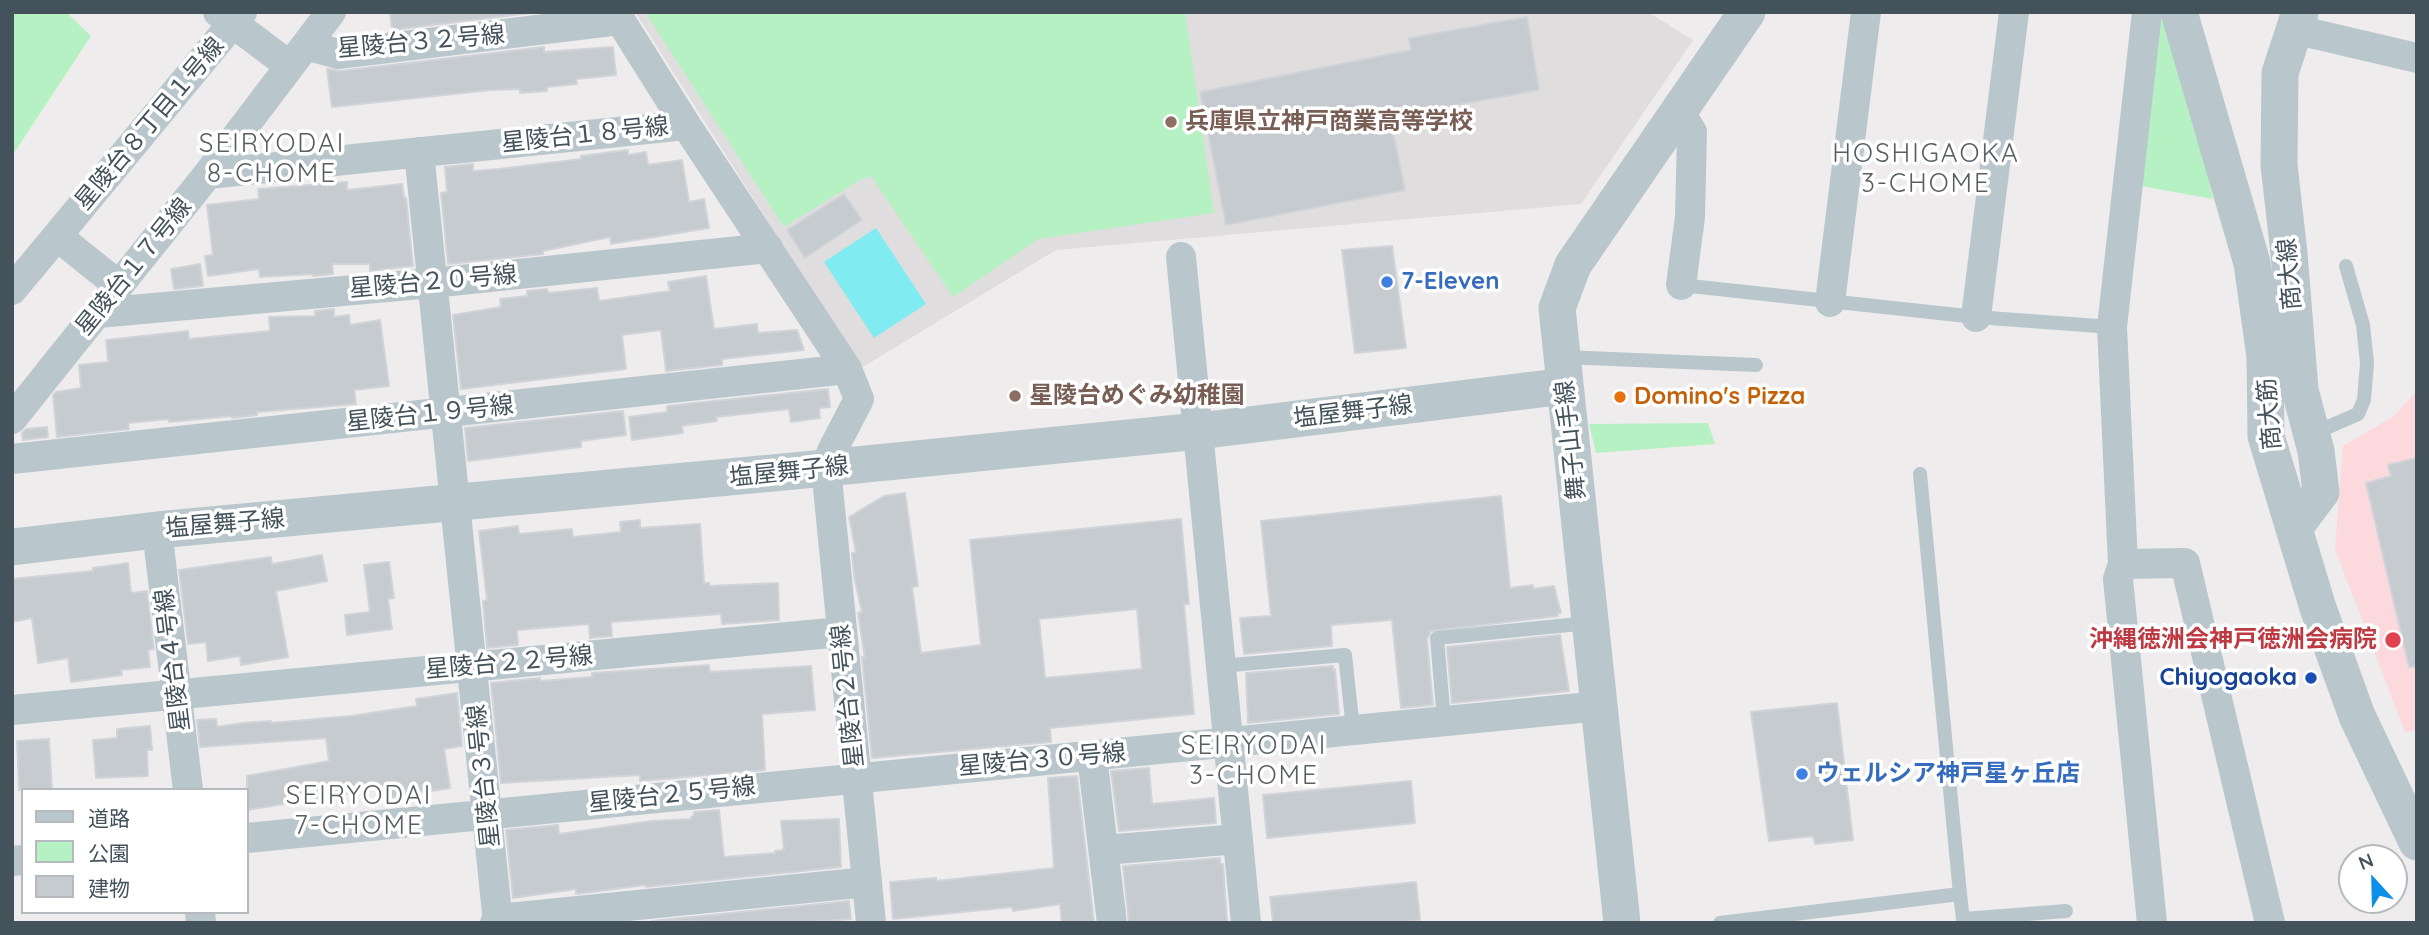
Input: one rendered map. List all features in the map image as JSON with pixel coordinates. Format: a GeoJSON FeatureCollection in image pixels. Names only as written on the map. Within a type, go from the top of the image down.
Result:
{"type":"FeatureCollection","features":[{"type":"Feature","properties":{"kind":"street","name":"星陵台１７号線"},"geometry":{"type":"LineString","coordinates":[[12,419],[208,174],[331,12]]}},
{"type":"Feature","properties":{"kind":"street","name":"舞子山手線"},"geometry":{"type":"LineString","coordinates":[[1622,923],[1557,308],[1573,265],[1747,12]]}},
{"type":"Feature","properties":{"kind":"street"},"geometry":{"type":"LineString","coordinates":[[1830,302],[1866,12]]}},
{"type":"Feature","properties":{"kind":"street"},"geometry":{"type":"LineString","coordinates":[[1976,317],[2014,12]]}},
{"type":"Feature","properties":{"kind":"street"},"geometry":{"type":"LineString","coordinates":[[2147,12],[2112,327],[2123,564],[2118,579],[2152,923]]}},
{"type":"Feature","properties":{"kind":"street","name":"商大筋"},"geometry":{"type":"LineString","coordinates":[[2179,12],[2252,263],[2265,357],[2266,436],[2318,608],[2357,716],[2417,842]]}},
{"type":"Feature","properties":{"kind":"street"},"geometry":{"type":"LineString","coordinates":[[231,16],[298,56]]}},
{"type":"Feature","properties":{"kind":"street","name":"星陵台８丁目１号線"},"geometry":{"type":"LineString","coordinates":[[12,290],[231,16]]}},
{"type":"Feature","properties":{"kind":"street"},"geometry":{"type":"LineString","coordinates":[[617,16],[686,125]]}},
{"type":"Feature","properties":{"kind":"street","name":"星陵台３２号線"},"geometry":{"type":"LineString","coordinates":[[298,56],[338,54],[617,16]]}},
{"type":"Feature","properties":{"kind":"street"},"geometry":{"type":"LineString","coordinates":[[2297,21],[2417,58]]}},
{"type":"Feature","properties":{"kind":"street","name":"商大線"},"geometry":{"type":"LineString","coordinates":[[2294,528],[2321,492],[2316,451],[2300,390],[2289,253],[2278,165],[2280,73],[2297,21]]}},
{"type":"Feature","properties":{"kind":"street"},"geometry":{"type":"LineString","coordinates":[[1679,111],[1692,132],[1690,217],[1681,285]]}},
{"type":"Feature","properties":{"kind":"street","name":"星陵台１８号線"},"geometry":{"type":"LineString","coordinates":[[208,174],[686,125],[847,369],[859,399],[826,468]]}},
{"type":"Feature","properties":{"kind":"street","name":"星陵台３号線"},"geometry":{"type":"LineString","coordinates":[[419,152],[489,814],[497,922]]}},
{"type":"Feature","properties":{"kind":"street"},"geometry":{"type":"LineString","coordinates":[[57,236],[118,285]]}},
{"type":"Feature","properties":{"kind":"street","name":"星陵台２０号線"},"geometry":{"type":"LineString","coordinates":[[98,313],[432,283],[768,248]]}},
{"type":"Feature","properties":{"kind":"street"},"geometry":{"type":"LineString","coordinates":[[1181,257],[1247,923]]}},
{"type":"Feature","properties":{"kind":"street","name":"星陵台１９号線"},"geometry":{"type":"LineString","coordinates":[[12,459],[847,369]]}},
{"type":"Feature","properties":{"kind":"street","name":"塩屋舞子線"},"geometry":{"type":"LineString","coordinates":[[12,547],[158,530],[455,504],[1199,430],[1563,372]]}},
{"type":"Feature","properties":{"kind":"street","name":"星陵台２号線"},"geometry":{"type":"LineString","coordinates":[[826,468],[871,923]]}},
{"type":"Feature","properties":{"kind":"street","name":"星陵台４号線"},"geometry":{"type":"LineString","coordinates":[[158,530],[188,788]]}},
{"type":"Feature","properties":{"kind":"street"},"geometry":{"type":"LineString","coordinates":[[2123,564],[2185,564],[2270,923]]}},
{"type":"Feature","properties":{"kind":"street","name":"星陵台２２号線"},"geometry":{"type":"LineString","coordinates":[[12,710],[841,632]]}},
{"type":"Feature","properties":{"kind":"street","name":"星陵台３０号線"},"geometry":{"type":"LineString","coordinates":[[856,777],[1600,706]]}},
{"type":"Feature","properties":{"kind":"street"},"geometry":{"type":"LineString","coordinates":[[1092,755],[1112,923]]}},
{"type":"Feature","properties":{"kind":"street","name":"星陵台２５号線"},"geometry":{"type":"LineString","coordinates":[[248,838],[856,777]]}},
{"type":"Feature","properties":{"kind":"street"},"geometry":{"type":"LineString","coordinates":[[1104,850],[1238,839]]}},
{"type":"Feature","properties":{"kind":"street"},"geometry":{"type":"LineString","coordinates":[[497,922],[508,918],[867,882]]}},
{"type":"Feature","properties":{"kind":"lane"},"geometry":{"type":"LineString","coordinates":[[2312,435],[2358,414],[2364,400],[2367,363],[2364,325],[2346,266]]}},
{"type":"Feature","properties":{"kind":"lane"},"geometry":{"type":"LineString","coordinates":[[1681,285],[1976,317],[2112,327]]}},
{"type":"Feature","properties":{"kind":"lane"},"geometry":{"type":"LineString","coordinates":[[1563,372],[1756,365]]}},
{"type":"Feature","properties":{"kind":"lane"},"geometry":{"type":"LineString","coordinates":[[1920,474],[1963,919],[2066,911]]}},
{"type":"Feature","properties":{"kind":"lane"},"geometry":{"type":"LineString","coordinates":[[1444,721],[1437,638],[1591,623]]}},
{"type":"Feature","properties":{"kind":"lane"},"geometry":{"type":"LineString","coordinates":[[1220,666],[1345,656],[1353,729]]}},
{"type":"Feature","properties":{"kind":"lane"},"geometry":{"type":"LineString","coordinates":[[1720,923],[1960,894]]}},
{"type":"Feature","properties":{"kind":"shaded area","name":"兵庫県立神戸商業高等学校"},"geometry":{"type":"Polygon","coordinates":[[[635,12],[1648,12],[1693,40],[1581,204],[1056,250],[861,368],[635,12]]]}},
{"type":"Feature","properties":{"kind":"shaded area","name":"沖縄徳洲会神戸徳洲会病院"},"geometry":{"type":"Polygon","coordinates":[[[2417,390],[2417,731],[2405,732],[2335,549],[2343,446],[2394,416],[2417,390]]]}},
{"type":"Feature","properties":{"kind":"green space"},"geometry":{"type":"Polygon","coordinates":[[[12,12],[66,12],[91,36],[12,156],[12,12]]]}},
{"type":"Feature","properties":{"kind":"green space"},"geometry":{"type":"Polygon","coordinates":[[[645,12],[1185,12],[1214,213],[1038,239],[953,297],[871,176],[860,180],[784,227],[645,12]]]}},
{"type":"Feature","properties":{"kind":"green space"},"geometry":{"type":"Polygon","coordinates":[[[2154,12],[2170,12],[2213,199],[2136,185],[2154,12]]]}},
{"type":"Feature","properties":{"kind":"green space"},"geometry":{"type":"Polygon","coordinates":[[[1708,423],[1715,444],[1596,453],[1589,424],[1708,423]]]}},
{"type":"Feature","properties":{"kind":"water"},"geometry":{"type":"Polygon","coordinates":[[[876,228],[926,304],[874,338],[824,262],[876,228]]]}},
{"type":"Feature","properties":{"kind":"building"},"geometry":{"type":"Polygon","coordinates":[[[390,12],[538,12],[392,30],[390,12]]]}},
{"type":"Feature","properties":{"kind":"building"},"geometry":{"type":"Polygon","coordinates":[[[1527,17],[1539,90],[1390,117],[1405,190],[1226,225],[1200,92],[1411,50],[1409,38],[1527,17]]]}},
{"type":"Feature","properties":{"kind":"building"},"geometry":{"type":"Polygon","coordinates":[[[544,47],[544,52],[613,47],[616,75],[576,79],[577,84],[547,87],[547,91],[520,93],[520,89],[491,90],[332,107],[327,69],[340,71],[544,47]]]}},
{"type":"Feature","properties":{"kind":"building"},"geometry":{"type":"Polygon","coordinates":[[[628,150],[628,155],[646,152],[648,165],[682,160],[689,202],[704,199],[709,228],[611,244],[610,237],[543,251],[543,254],[448,264],[441,193],[447,192],[445,167],[473,164],[473,171],[499,169],[628,150]]]}},
{"type":"Feature","properties":{"kind":"building"},"geometry":{"type":"Polygon","coordinates":[[[347,182],[347,190],[402,184],[406,198],[413,266],[370,271],[370,264],[332,264],[333,274],[313,276],[260,277],[259,269],[208,276],[205,256],[213,255],[207,205],[259,199],[258,189],[347,182]]]}},
{"type":"Feature","properties":{"kind":"building"},"geometry":{"type":"Polygon","coordinates":[[[844,194],[862,220],[805,258],[787,230],[844,194]]]}},
{"type":"Feature","properties":{"kind":"building"},"geometry":{"type":"Polygon","coordinates":[[[1392,246],[1406,348],[1355,353],[1342,250],[1392,246]]]}},
{"type":"Feature","properties":{"kind":"building"},"geometry":{"type":"Polygon","coordinates":[[[200,264],[203,286],[174,289],[171,269],[200,264]]]}},
{"type":"Feature","properties":{"kind":"building"},"geometry":{"type":"Polygon","coordinates":[[[706,276],[714,329],[757,324],[758,333],[797,330],[804,350],[722,359],[722,365],[666,371],[661,330],[622,335],[626,369],[461,389],[453,315],[501,307],[500,299],[527,296],[527,291],[547,289],[548,293],[597,288],[599,301],[670,291],[668,282],[706,276]]]}},
{"type":"Feature","properties":{"kind":"building"},"geometry":{"type":"Polygon","coordinates":[[[334,309],[334,317],[349,315],[350,325],[380,320],[389,386],[354,390],[356,404],[257,412],[257,415],[232,418],[128,423],[129,429],[57,437],[53,395],[56,392],[81,388],[79,365],[108,362],[106,340],[188,331],[189,339],[270,331],[269,317],[315,316],[315,311],[334,309]]]}},
{"type":"Feature","properties":{"kind":"building"},"geometry":{"type":"Polygon","coordinates":[[[828,389],[830,407],[819,408],[820,418],[791,422],[789,409],[716,417],[717,421],[682,426],[683,433],[632,440],[629,417],[667,412],[667,406],[828,389]]]}},
{"type":"Feature","properties":{"kind":"building"},"geometry":{"type":"Polygon","coordinates":[[[623,411],[626,435],[581,441],[581,447],[468,461],[465,428],[623,411]]]}},
{"type":"Feature","properties":{"kind":"building"},"geometry":{"type":"Polygon","coordinates":[[[47,427],[48,437],[23,440],[22,433],[26,429],[47,427]]]}},
{"type":"Feature","properties":{"kind":"building"},"geometry":{"type":"Polygon","coordinates":[[[2417,458],[2417,666],[2409,667],[2366,483],[2391,476],[2388,465],[2417,458]]]}},
{"type":"Feature","properties":{"kind":"building"},"geometry":{"type":"Polygon","coordinates":[[[905,493],[918,586],[912,587],[921,653],[981,645],[970,540],[1181,519],[1189,604],[1184,604],[1194,714],[1050,728],[1051,742],[872,758],[862,657],[865,658],[858,613],[862,612],[854,576],[852,553],[856,552],[849,517],[884,496],[905,493]],[[1137,609],[1039,619],[1045,678],[1142,669],[1137,609]]]}},
{"type":"Feature","properties":{"kind":"building"},"geometry":{"type":"Polygon","coordinates":[[[1501,496],[1510,588],[1554,586],[1561,613],[1558,613],[1558,616],[1431,631],[1427,639],[1433,705],[1401,708],[1392,620],[1331,625],[1332,646],[1244,654],[1240,618],[1271,616],[1261,521],[1501,496]]]}},
{"type":"Feature","properties":{"kind":"building"},"geometry":{"type":"Polygon","coordinates":[[[640,520],[640,528],[700,524],[704,583],[709,583],[709,586],[778,583],[779,620],[722,624],[721,614],[611,622],[612,636],[590,638],[589,624],[517,630],[518,645],[487,648],[483,601],[487,600],[479,531],[518,526],[519,534],[572,529],[573,537],[621,532],[620,522],[640,520]]]}},
{"type":"Feature","properties":{"kind":"building"},"geometry":{"type":"Polygon","coordinates":[[[322,555],[327,581],[276,591],[288,657],[241,665],[240,656],[208,661],[206,642],[188,644],[179,570],[271,557],[272,564],[322,555]]]}},
{"type":"Feature","properties":{"kind":"building"},"geometry":{"type":"Polygon","coordinates":[[[389,562],[394,598],[388,599],[392,629],[347,635],[345,615],[370,612],[364,565],[389,562]]]}},
{"type":"Feature","properties":{"kind":"building"},"geometry":{"type":"Polygon","coordinates":[[[128,563],[131,593],[147,591],[154,649],[148,650],[150,667],[121,670],[122,675],[71,682],[68,658],[38,663],[32,618],[12,622],[12,579],[93,571],[93,568],[128,563]]]}},
{"type":"Feature","properties":{"kind":"building"},"geometry":{"type":"Polygon","coordinates":[[[1560,635],[1569,691],[1452,703],[1447,647],[1560,635]]]}},
{"type":"Feature","properties":{"kind":"building"},"geometry":{"type":"Polygon","coordinates":[[[709,665],[710,672],[811,666],[815,710],[762,714],[765,770],[640,781],[640,775],[501,783],[491,683],[592,677],[592,673],[709,665]]]}},
{"type":"Feature","properties":{"kind":"building"},"geometry":{"type":"Polygon","coordinates":[[[1333,666],[1339,714],[1248,723],[1246,673],[1333,666]]]}},
{"type":"Feature","properties":{"kind":"building"},"geometry":{"type":"Polygon","coordinates":[[[457,693],[462,746],[444,749],[450,788],[382,799],[380,788],[248,810],[247,776],[329,761],[326,738],[200,747],[197,720],[216,719],[217,727],[351,716],[417,706],[416,699],[457,693]]]}},
{"type":"Feature","properties":{"kind":"building","name":"ウェルシア神戸星ヶ丘店"},"geometry":{"type":"Polygon","coordinates":[[[1837,703],[1853,840],[1815,844],[1813,836],[1769,841],[1751,712],[1837,703]]]}},
{"type":"Feature","properties":{"kind":"building"},"geometry":{"type":"Polygon","coordinates":[[[150,726],[152,750],[147,750],[148,776],[96,778],[93,740],[117,738],[117,729],[150,726]]]}},
{"type":"Feature","properties":{"kind":"building"},"geometry":{"type":"Polygon","coordinates":[[[49,739],[52,788],[19,790],[17,741],[49,739]]]}},
{"type":"Feature","properties":{"kind":"building"},"geometry":{"type":"Polygon","coordinates":[[[1149,768],[1152,804],[1214,798],[1216,823],[1119,831],[1111,771],[1149,768]]]}},
{"type":"Feature","properties":{"kind":"building"},"geometry":{"type":"Polygon","coordinates":[[[1077,776],[1094,923],[1062,923],[1060,904],[1013,911],[1012,907],[893,919],[890,882],[936,878],[936,881],[1054,868],[1048,778],[1077,776]]]}},
{"type":"Feature","properties":{"kind":"building"},"geometry":{"type":"Polygon","coordinates":[[[1411,781],[1415,823],[1267,838],[1263,795],[1411,781]]]}},
{"type":"Feature","properties":{"kind":"building"},"geometry":{"type":"Polygon","coordinates":[[[719,810],[724,857],[784,850],[781,821],[839,819],[841,867],[576,894],[576,889],[513,898],[506,830],[558,825],[559,834],[652,821],[691,819],[694,812],[719,810]]]}},
{"type":"Feature","properties":{"kind":"building"},"geometry":{"type":"Polygon","coordinates":[[[1220,858],[1220,864],[1223,864],[1227,923],[1129,923],[1123,866],[1220,858]]]}},
{"type":"Feature","properties":{"kind":"building"},"geometry":{"type":"Polygon","coordinates":[[[1416,882],[1420,920],[1392,923],[1273,923],[1270,897],[1416,882]]]}},
{"type":"Feature","properties":{"kind":"building"},"geometry":{"type":"Polygon","coordinates":[[[849,901],[851,919],[803,923],[652,921],[849,901]]]}},
{"type":"Feature","properties":{"kind":"place","name":"兵庫県立神戸商業高等学校"},"geometry":{"type":"Point","coordinates":[1171,122]}},
{"type":"Feature","properties":{"kind":"place","name":"7-Eleven"},"geometry":{"type":"Point","coordinates":[1387,282]}},
{"type":"Feature","properties":{"kind":"place","name":"星陵台めぐみ幼稚園"},"geometry":{"type":"Point","coordinates":[1015,396]}},
{"type":"Feature","properties":{"kind":"place","name":"Domino's Pizza"},"geometry":{"type":"Point","coordinates":[1620,397]}},
{"type":"Feature","properties":{"kind":"place","name":"沖縄徳洲会神戸徳洲会病院"},"geometry":{"type":"Point","coordinates":[2393,640]}},
{"type":"Feature","properties":{"kind":"place","name":"Chiyogaoka"},"geometry":{"type":"Point","coordinates":[2311,678]}},
{"type":"Feature","properties":{"kind":"place","name":"ウェルシア神戸星ヶ丘店"},"geometry":{"type":"Point","coordinates":[1802,774]}},
{"type":"Feature","properties":{"kind":"district","name":"SEIRYODAI 8-CHOME"},"geometry":{"type":"Point","coordinates":[272,159]}},
{"type":"Feature","properties":{"kind":"district","name":"HOSHIGAOKA 3-CHOME"},"geometry":{"type":"Point","coordinates":[1926,169]}},
{"type":"Feature","properties":{"kind":"district","name":"SEIRYODAI 3-CHOME"},"geometry":{"type":"Point","coordinates":[1254,761]}},
{"type":"Feature","properties":{"kind":"district","name":"SEIRYODAI 7-CHOME"},"geometry":{"type":"Point","coordinates":[359,811]}}]}
